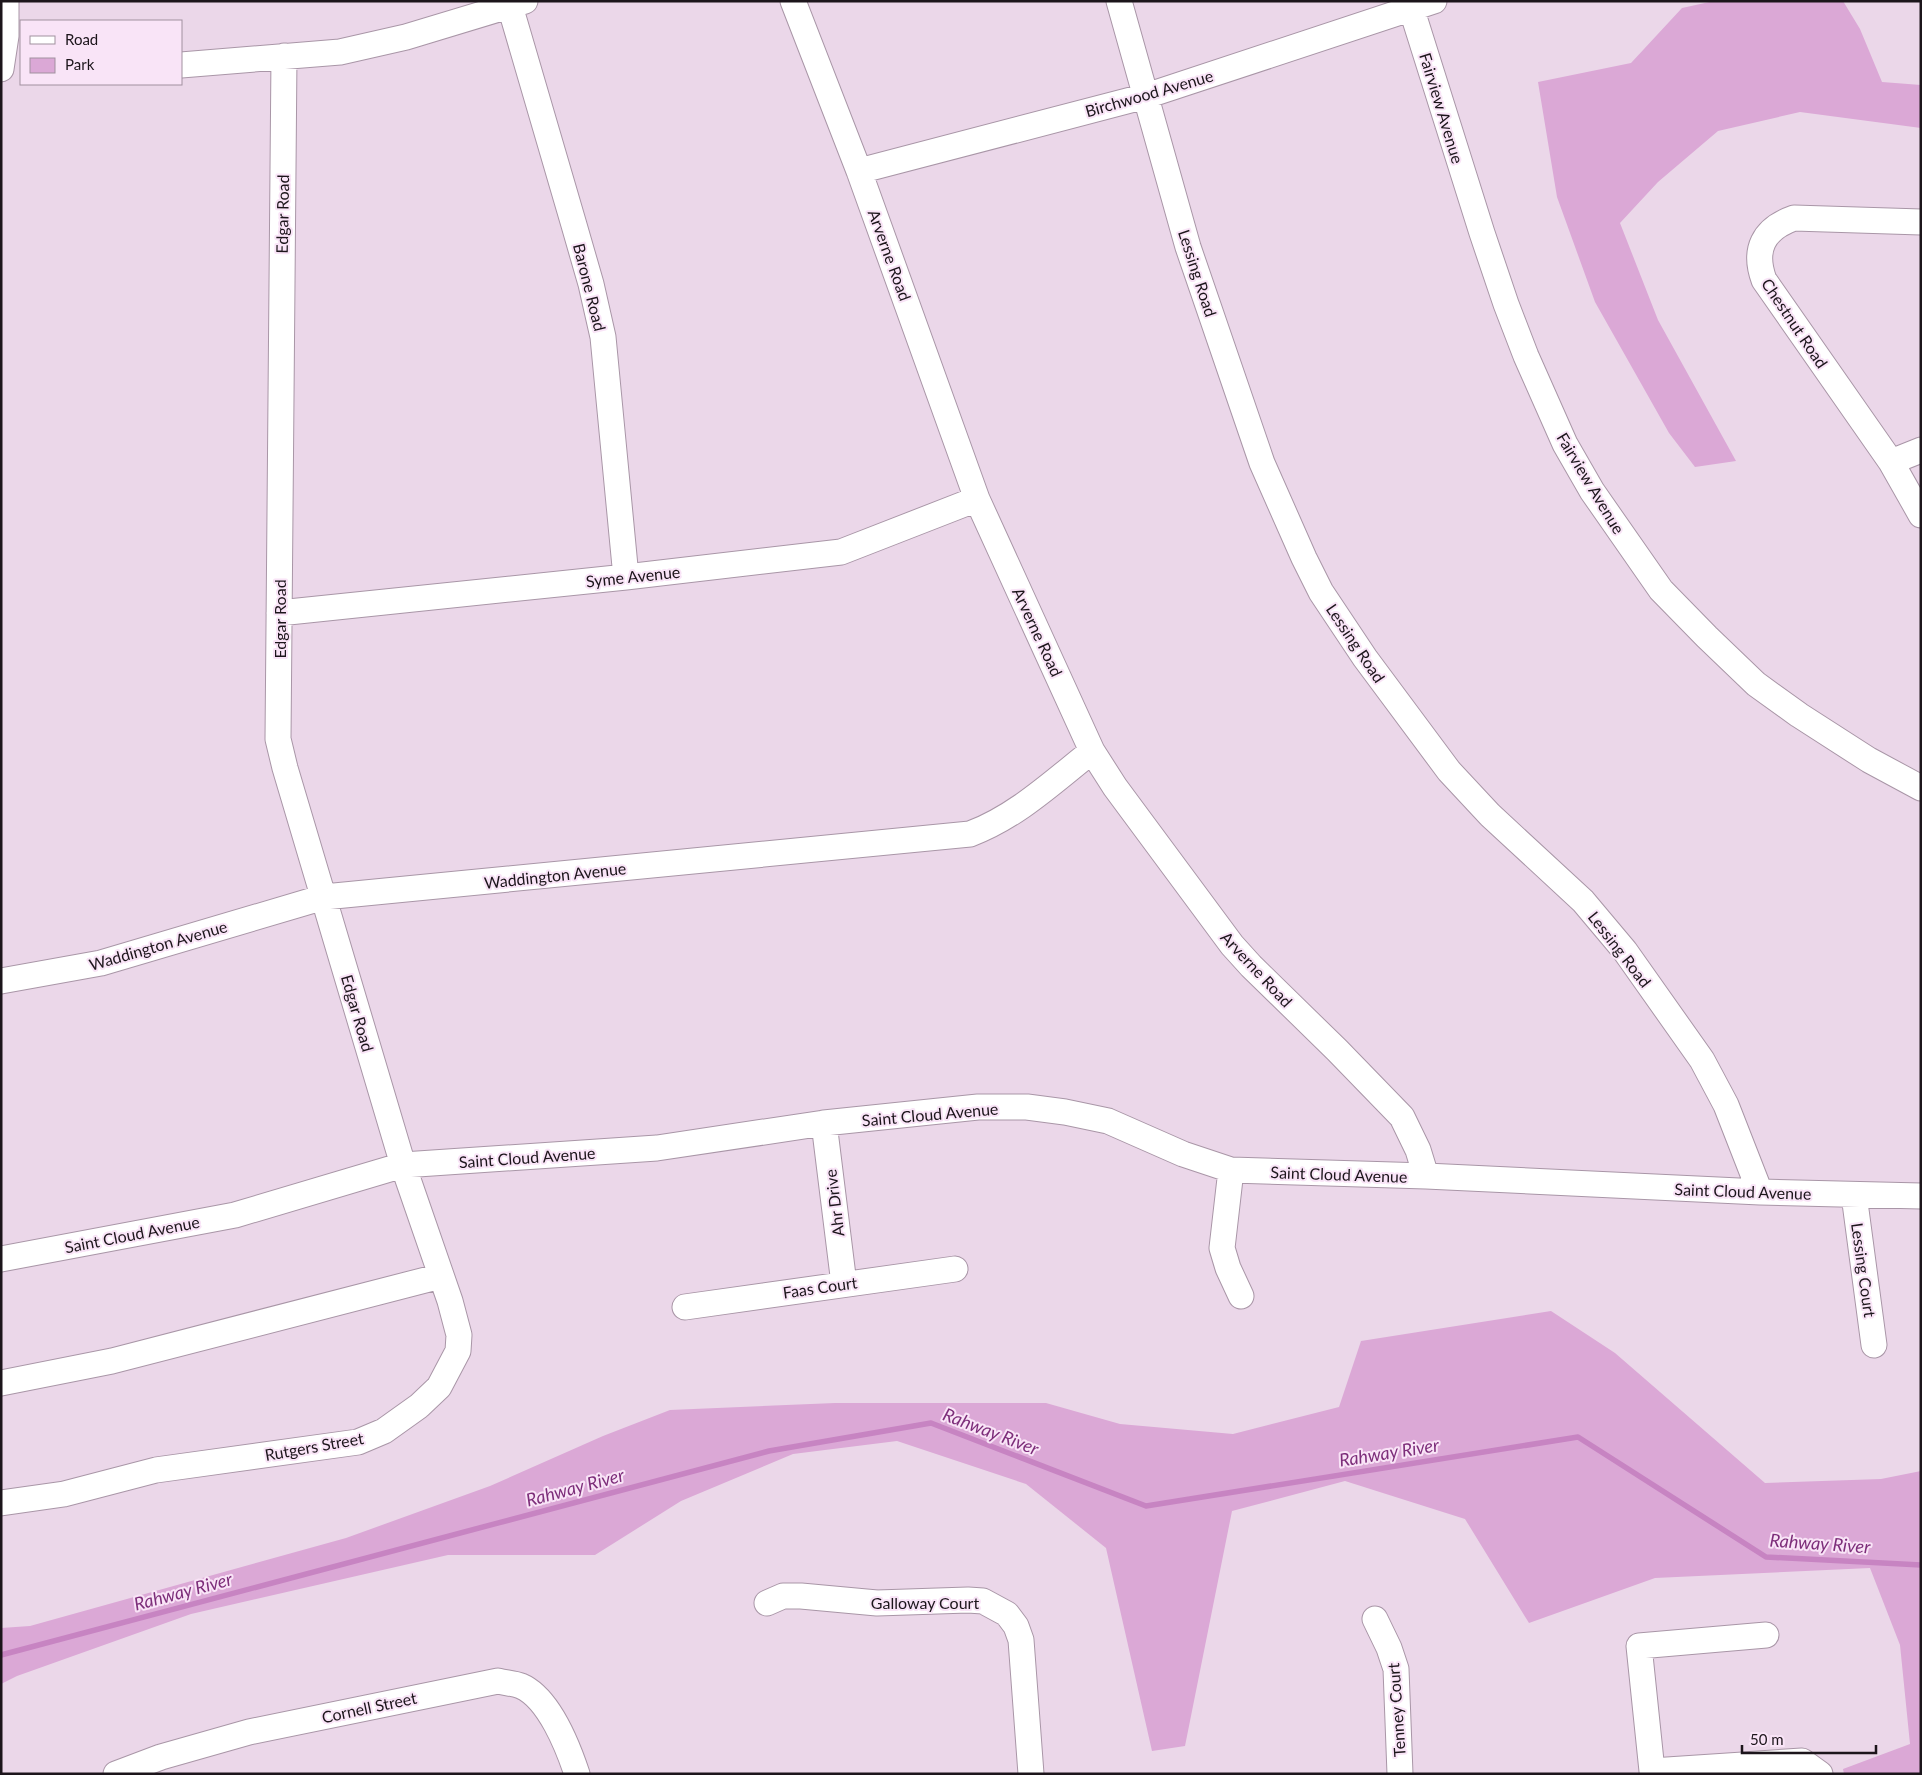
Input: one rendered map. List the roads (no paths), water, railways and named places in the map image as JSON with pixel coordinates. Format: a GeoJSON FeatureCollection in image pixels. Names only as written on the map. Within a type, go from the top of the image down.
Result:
{"type":"FeatureCollection","features":[{"type":"Feature","properties":{"kind":"street"},"geometry":{"type":"LineString","coordinates":[[1,69],[6,36],[6,1]]}},
{"type":"Feature","properties":{"kind":"street","name":"Arverne Road"},"geometry":{"type":"LineString","coordinates":[[794,1],[859,171],[977,499],[1092,751],[1115,787],[1232,945],[1402,1116],[1418,1150],[1426,1176]]}},
{"type":"Feature","properties":{"kind":"street","name":"Lessing Road"},"geometry":{"type":"LineString","coordinates":[[1119,1],[1188,247],[1262,463],[1304,558],[1322,592],[1365,658],[1449,771],[1490,815],[1583,901],[1625,951],[1702,1060],[1726,1105],[1760,1192]]}},
{"type":"Feature","properties":{"kind":"street"},"geometry":{"type":"LineString","coordinates":[[182,65],[340,52],[371,46],[518,4]]}},
{"type":"Feature","properties":{"kind":"street","name":"Barone Road"},"geometry":{"type":"LineString","coordinates":[[518,4],[603,337],[626,577]]}},
{"type":"Feature","properties":{"kind":"street","name":"Birchwood Avenue"},"geometry":{"type":"LineString","coordinates":[[859,171],[1146,96],[1418,4]]}},
{"type":"Feature","properties":{"kind":"street","name":"Fairview Avenue"},"geometry":{"type":"LineString","coordinates":[[1418,4],[1506,304],[1526,356],[1565,444],[1592,491],[1662,590],[1756,684],[1799,715],[1862,755],[1921,788]]}},
{"type":"Feature","properties":{"kind":"street","name":"Edgar Road"},"geometry":{"type":"LineString","coordinates":[[284,56],[278,739],[403,1165]]}},
{"type":"Feature","properties":{"kind":"street"},"geometry":{"type":"LineString","coordinates":[[1,78],[20,78]]}},
{"type":"Feature","properties":{"kind":"street","name":"Chestnut Road"},"geometry":{"type":"LineString","coordinates":[[1921,222],[1794,218],[1781,222],[1770,230],[1763,241],[1759,254],[1759,267],[1764,280],[1891,462],[1921,515]]}},
{"type":"Feature","properties":{"kind":"street"},"geometry":{"type":"LineString","coordinates":[[1891,462],[1921,450]]}},
{"type":"Feature","properties":{"kind":"street","name":"Syme Avenue"},"geometry":{"type":"LineString","coordinates":[[279,613],[626,577],[841,552],[977,499]]}},
{"type":"Feature","properties":{"kind":"street","name":"Waddington Avenue"},"geometry":{"type":"LineString","coordinates":[[1,981],[102,964],[324,897],[970,834],[990,827],[1012,813],[1092,751]]}},
{"type":"Feature","properties":{"kind":"street","name":"Saint Cloud Avenue"},"geometry":{"type":"LineString","coordinates":[[1,1258],[235,1215],[403,1165],[657,1148],[824,1123],[978,1107],[1028,1107],[1108,1121],[1183,1154],[1231,1170],[1426,1176],[1760,1192],[1921,1196]]}},
{"type":"Feature","properties":{"kind":"street","name":"Ahr Drive"},"geometry":{"type":"LineString","coordinates":[[824,1123],[844,1284]]}},
{"type":"Feature","properties":{"kind":"street","name":"Rutgers Street"},"geometry":{"type":"LineString","coordinates":[[1,1503],[64,1494],[156,1470],[358,1442],[384,1431],[419,1406],[439,1387],[458,1352],[459,1335],[403,1165]]}},
{"type":"Feature","properties":{"kind":"street"},"geometry":{"type":"LineString","coordinates":[[1231,1170],[1222,1248],[1228,1268],[1241,1296]]}},
{"type":"Feature","properties":{"kind":"street","name":"Lessing Court"},"geometry":{"type":"LineString","coordinates":[[1854,1195],[1874,1345]]}},
{"type":"Feature","properties":{"kind":"street","name":"Faas Court"},"geometry":{"type":"LineString","coordinates":[[685,1307],[955,1269]]}},
{"type":"Feature","properties":{"kind":"street"},"geometry":{"type":"LineString","coordinates":[[1,1383],[112,1361],[441,1276]]}},
{"type":"Feature","properties":{"kind":"street","name":"Galloway Court"},"geometry":{"type":"LineString","coordinates":[[767,1602],[783,1596],[877,1603],[968,1600],[983,1601],[1002,1610],[1016,1626],[1021,1640],[1031,1774]]}},
{"type":"Feature","properties":{"kind":"street","name":"Tenney Court"},"geometry":{"type":"LineString","coordinates":[[1375,1619],[1390,1648],[1396,1669],[1400,1774]]}},
{"type":"Feature","properties":{"kind":"street"},"geometry":{"type":"LineString","coordinates":[[1766,1635],[1640,1646],[1652,1771],[1802,1761],[1820,1774]]}},
{"type":"Feature","properties":{"kind":"street","name":"Cornell Street"},"geometry":{"type":"LineString","coordinates":[[116,1774],[161,1757],[249,1732],[498,1681],[521,1686],[540,1702],[550,1714],[571,1755],[577,1774]]}},
{"type":"Feature","properties":{"kind":"waterway","name":"Rahway River"},"geometry":{"type":"LineString","coordinates":[[1,1655],[769,1451],[931,1423],[1146,1506],[1578,1437],[1766,1557],[1921,1565]]}}]}
